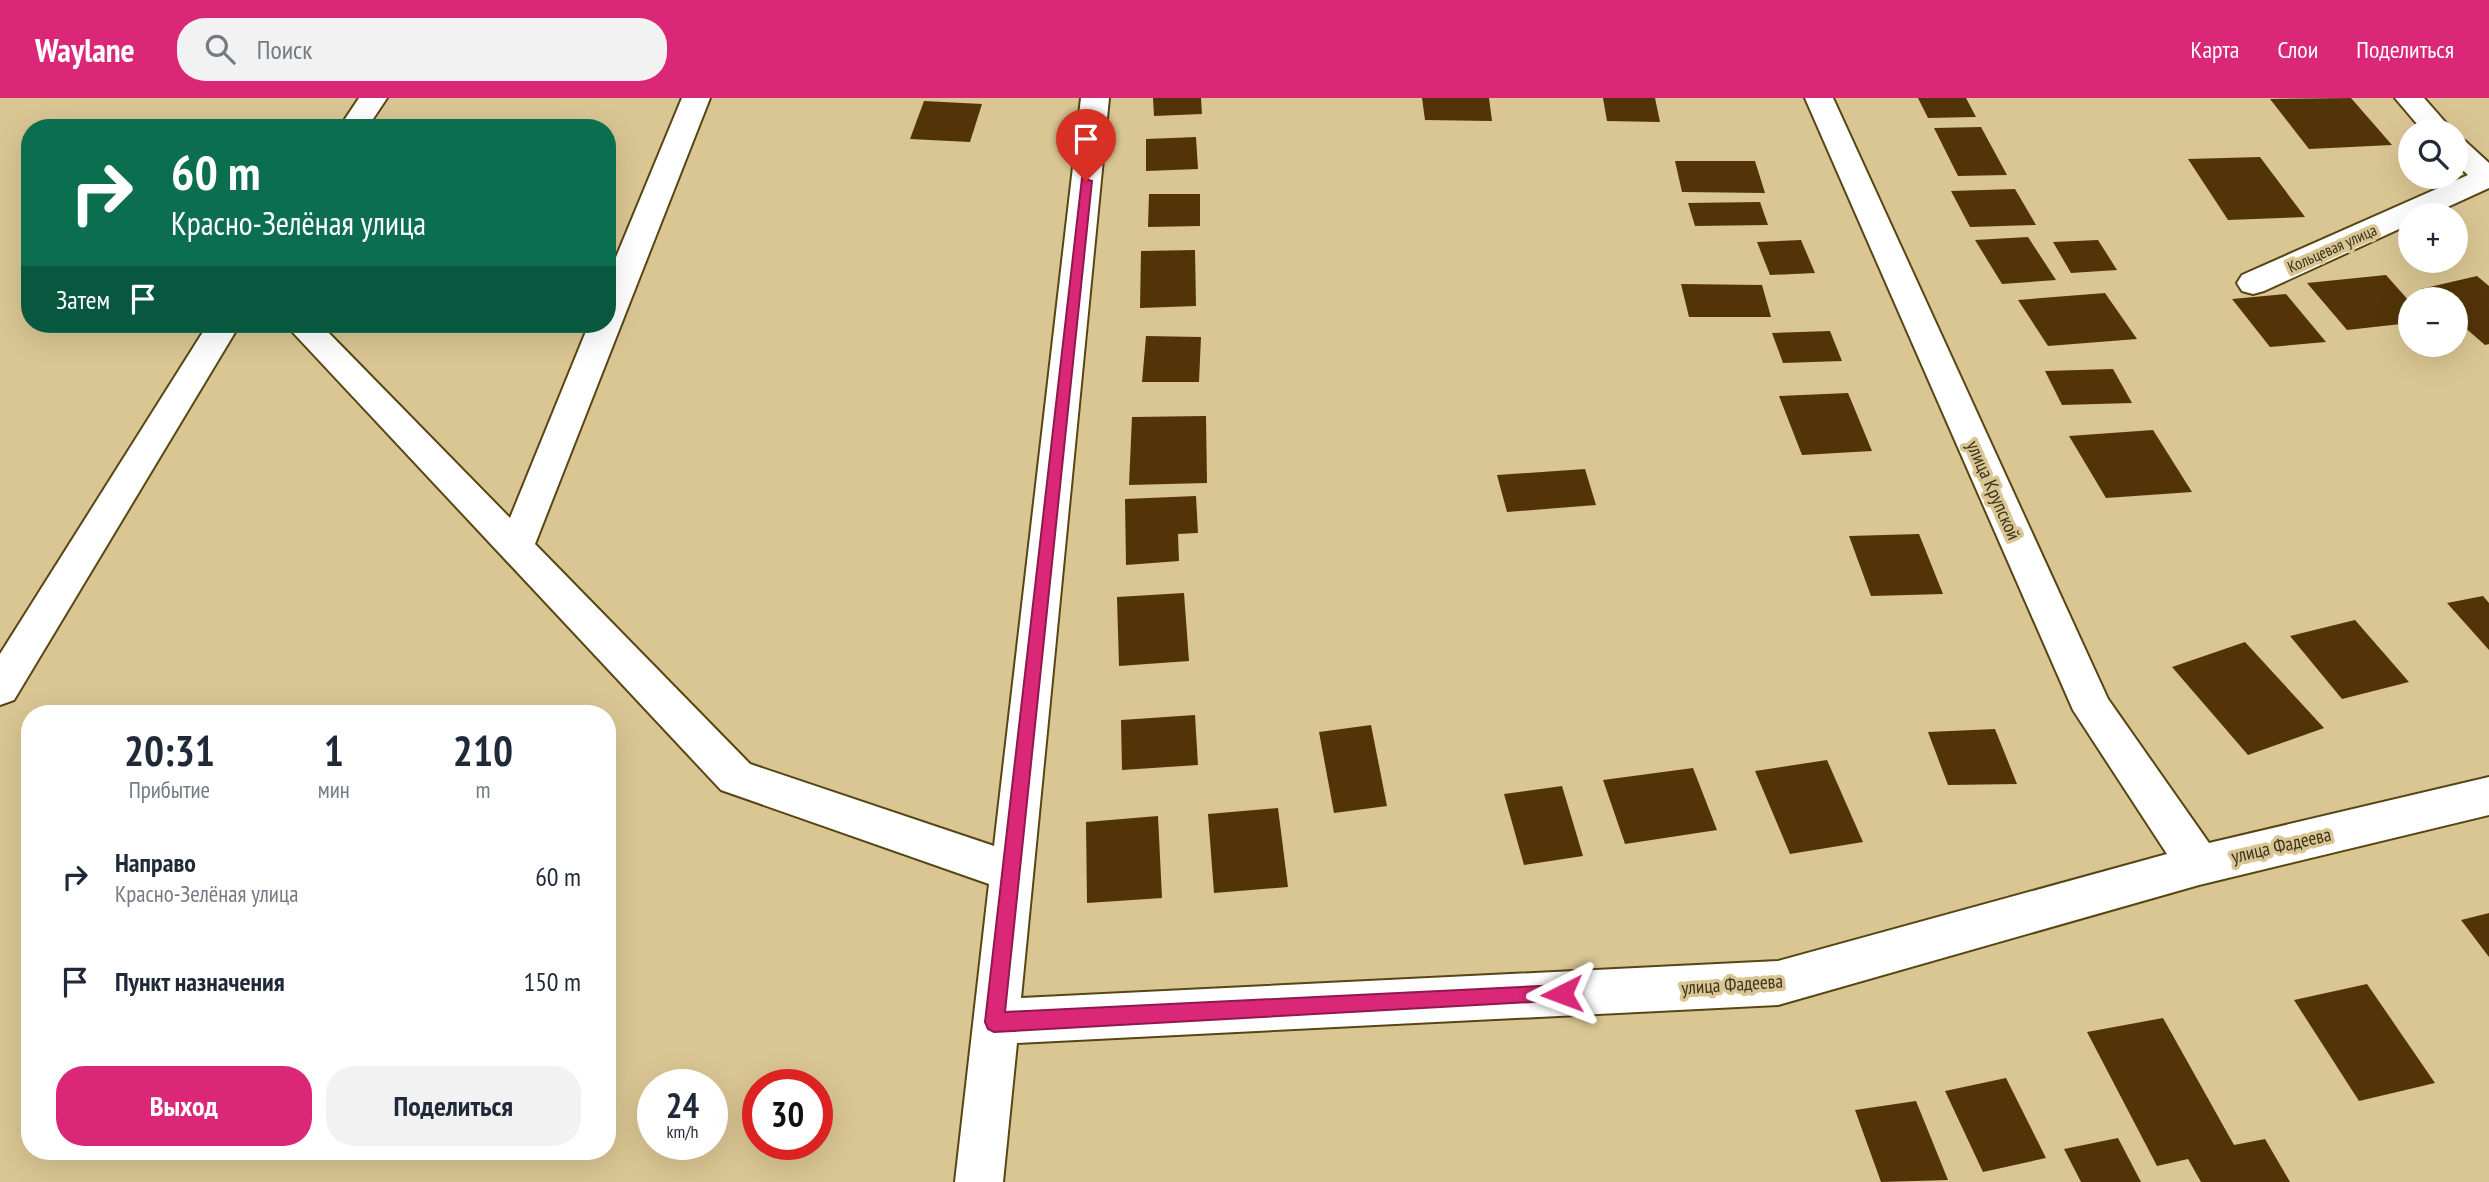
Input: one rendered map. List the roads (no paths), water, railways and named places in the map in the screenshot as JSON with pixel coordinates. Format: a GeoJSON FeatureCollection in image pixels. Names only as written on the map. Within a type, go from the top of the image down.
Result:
{"type":"FeatureCollection","features":[{"type":"Feature","properties":{"kind":"street"},"geometry":{"type":"LineString","coordinates":[[359,119],[373,98]]}},
{"type":"Feature","properties":{"kind":"street"},"geometry":{"type":"LineString","coordinates":[[616,296],[696,98]]}},
{"type":"Feature","properties":{"kind":"street"},"geometry":{"type":"LineString","coordinates":[[979,1182],[994,1022],[1095,98]]}},
{"type":"Feature","properties":{"kind":"street","name":"улица Крупской"},"geometry":{"type":"LineString","coordinates":[[1819,98],[2093,710],[2199,865]]}},
{"type":"Feature","properties":{"kind":"street"},"geometry":{"type":"LineString","coordinates":[[2409,98],[2428,119]]}},
{"type":"Feature","properties":{"kind":"street","name":"Кольцевая улица"},"geometry":{"type":"LineString","coordinates":[[2253,283],[2488,177],[2468,159]]}},
{"type":"Feature","properties":{"kind":"street"},"geometry":{"type":"LineString","coordinates":[[0,688],[218,333]]}},
{"type":"Feature","properties":{"kind":"street"},"geometry":{"type":"LineString","coordinates":[[310,333],[736,777],[1011,872]]}},
{"type":"Feature","properties":{"kind":"street"},"geometry":{"type":"LineString","coordinates":[[516,547],[601,333]]}},
{"type":"Feature","properties":{"kind":"street","name":"улица Фадеева"},"geometry":{"type":"LineString","coordinates":[[994,1022],[1778,983],[2199,865],[2489,796]]}}]}
